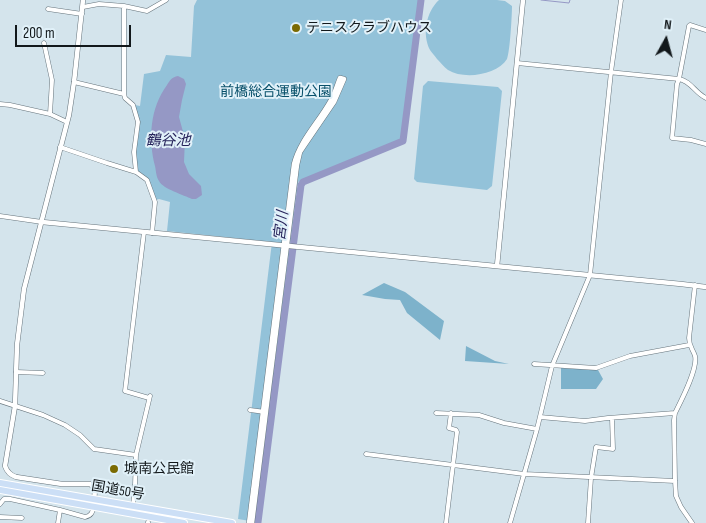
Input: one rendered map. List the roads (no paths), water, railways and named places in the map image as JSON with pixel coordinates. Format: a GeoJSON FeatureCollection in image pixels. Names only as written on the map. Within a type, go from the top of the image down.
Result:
{"type":"FeatureCollection","features":[{"type":"Feature","properties":{"kind":"highway","name":"国道50号"},"geometry":{"type":"LineString","coordinates":[[0,483],[232,523]]}},
{"type":"Feature","properties":{"kind":"highway","name":"国道50号"},"geometry":{"type":"LineString","coordinates":[[0,490],[159,521],[184,523]]}},
{"type":"Feature","properties":{"kind":"street"},"geometry":{"type":"LineString","coordinates":[[83,0],[74,82],[67,122],[24,289],[17,345],[15,406],[5,466],[10,475],[28,480],[62,484],[90,484],[94,488],[94,499]]}},
{"type":"Feature","properties":{"kind":"street"},"geometry":{"type":"LineString","coordinates":[[155,0],[158,5]]}},
{"type":"Feature","properties":{"kind":"street"},"geometry":{"type":"LineString","coordinates":[[83,7],[99,4],[124,6],[147,11],[166,0]]}},
{"type":"Feature","properties":{"kind":"street"},"geometry":{"type":"LineString","coordinates":[[497,266],[523,0]]}},
{"type":"Feature","properties":{"kind":"street"},"geometry":{"type":"LineString","coordinates":[[510,523],[537,429],[552,366],[590,275],[620,0]]}},
{"type":"Feature","properties":{"kind":"street"},"geometry":{"type":"LineString","coordinates":[[124,6],[124,98],[133,105],[138,122],[134,152],[136,172]]}},
{"type":"Feature","properties":{"kind":"street"},"geometry":{"type":"LineString","coordinates":[[48,10],[82,14]]}},
{"type":"Feature","properties":{"kind":"street"},"geometry":{"type":"LineString","coordinates":[[706,30],[689,26],[677,84],[672,138],[706,144]]}},
{"type":"Feature","properties":{"kind":"street"},"geometry":{"type":"LineString","coordinates":[[44,43],[52,80],[50,114]]}},
{"type":"Feature","properties":{"kind":"street"},"geometry":{"type":"LineString","coordinates":[[517,63],[685,80],[701,96],[706,98]]}},
{"type":"Feature","properties":{"kind":"street"},"geometry":{"type":"LineString","coordinates":[[250,523],[300,152],[334,102],[344,79],[340,78],[331,100],[296,156],[293,168],[286,246]]}},
{"type":"Feature","properties":{"kind":"street"},"geometry":{"type":"LineString","coordinates":[[74,82],[124,94]]}},
{"type":"Feature","properties":{"kind":"street"},"geometry":{"type":"LineString","coordinates":[[0,104],[50,114],[67,122]]}},
{"type":"Feature","properties":{"kind":"street"},"geometry":{"type":"LineString","coordinates":[[60,147],[136,172],[147,180],[155,202],[152,233]]}},
{"type":"Feature","properties":{"kind":"street"},"geometry":{"type":"LineString","coordinates":[[0,216],[42,222],[706,287]]}},
{"type":"Feature","properties":{"kind":"street"},"geometry":{"type":"LineString","coordinates":[[133,506],[136,455],[149,397],[125,391],[144,232]]}},
{"type":"Feature","properties":{"kind":"street"},"geometry":{"type":"LineString","coordinates":[[692,523],[678,500],[675,481],[674,420],[675,413],[695,366],[695,356],[689,344],[695,285]]}},
{"type":"Feature","properties":{"kind":"street"},"geometry":{"type":"LineString","coordinates":[[534,364],[596,368],[630,356],[689,344]]}},
{"type":"Feature","properties":{"kind":"street"},"geometry":{"type":"LineString","coordinates":[[16,372],[43,373]]}},
{"type":"Feature","properties":{"kind":"street"},"geometry":{"type":"LineString","coordinates":[[0,401],[43,415],[65,425],[80,435],[94,449],[136,455]]}},
{"type":"Feature","properties":{"kind":"street"},"geometry":{"type":"LineString","coordinates":[[250,410],[264,412]]}},
{"type":"Feature","properties":{"kind":"street"},"geometry":{"type":"LineString","coordinates":[[436,412],[480,415],[537,429]]}},
{"type":"Feature","properties":{"kind":"street"},"geometry":{"type":"LineString","coordinates":[[446,523],[457,432],[449,428],[451,413]]}},
{"type":"Feature","properties":{"kind":"street"},"geometry":{"type":"LineString","coordinates":[[540,417],[585,421],[675,413]]}},
{"type":"Feature","properties":{"kind":"street"},"geometry":{"type":"LineString","coordinates":[[588,523],[591,478],[596,448],[613,449],[612,418]]}},
{"type":"Feature","properties":{"kind":"street"},"geometry":{"type":"LineString","coordinates":[[366,454],[524,474],[675,481]]}},
{"type":"Feature","properties":{"kind":"street"},"geometry":{"type":"LineString","coordinates":[[0,502],[4,499],[10,499],[85,517],[92,513],[94,507]]}},
{"type":"Feature","properties":{"kind":"street"},"geometry":{"type":"LineString","coordinates":[[58,523],[60,510]]}},
{"type":"Feature","properties":{"kind":"street"},"geometry":{"type":"LineString","coordinates":[[0,517],[22,518]]}},
{"type":"Feature","properties":{"kind":"water","name":"鶴谷池"},"geometry":{"type":"Polygon","coordinates":[[[178,76],[184,79],[186,84],[179,117],[185,139],[184,162],[189,174],[201,186],[202,195],[196,199],[174,192],[161,184],[157,178],[153,156],[151,135],[157,104],[169,82],[178,76]]]}},
{"type":"Feature","properties":{"kind":"waterway","name":"宮川"},"geometry":{"type":"LineString","coordinates":[[258,522],[301,185],[303,182],[403,141],[421,0]]}},
{"type":"Feature","properties":{"kind":"waterway"},"geometry":{"type":"LineString","coordinates":[[541,0],[569,3],[570,0]]}},
{"type":"Feature","properties":{"kind":"place","name":"テニスクラブハウス"},"geometry":{"type":"Point","coordinates":[296,28]}},
{"type":"Feature","properties":{"kind":"place","name":"城南公民館"},"geometry":{"type":"Point","coordinates":[114,469]}},
{"type":"Feature","properties":{"kind":"park label","name":"前橋総合運動公園"},"geometry":{"type":"Point","coordinates":[276,92]}}]}
